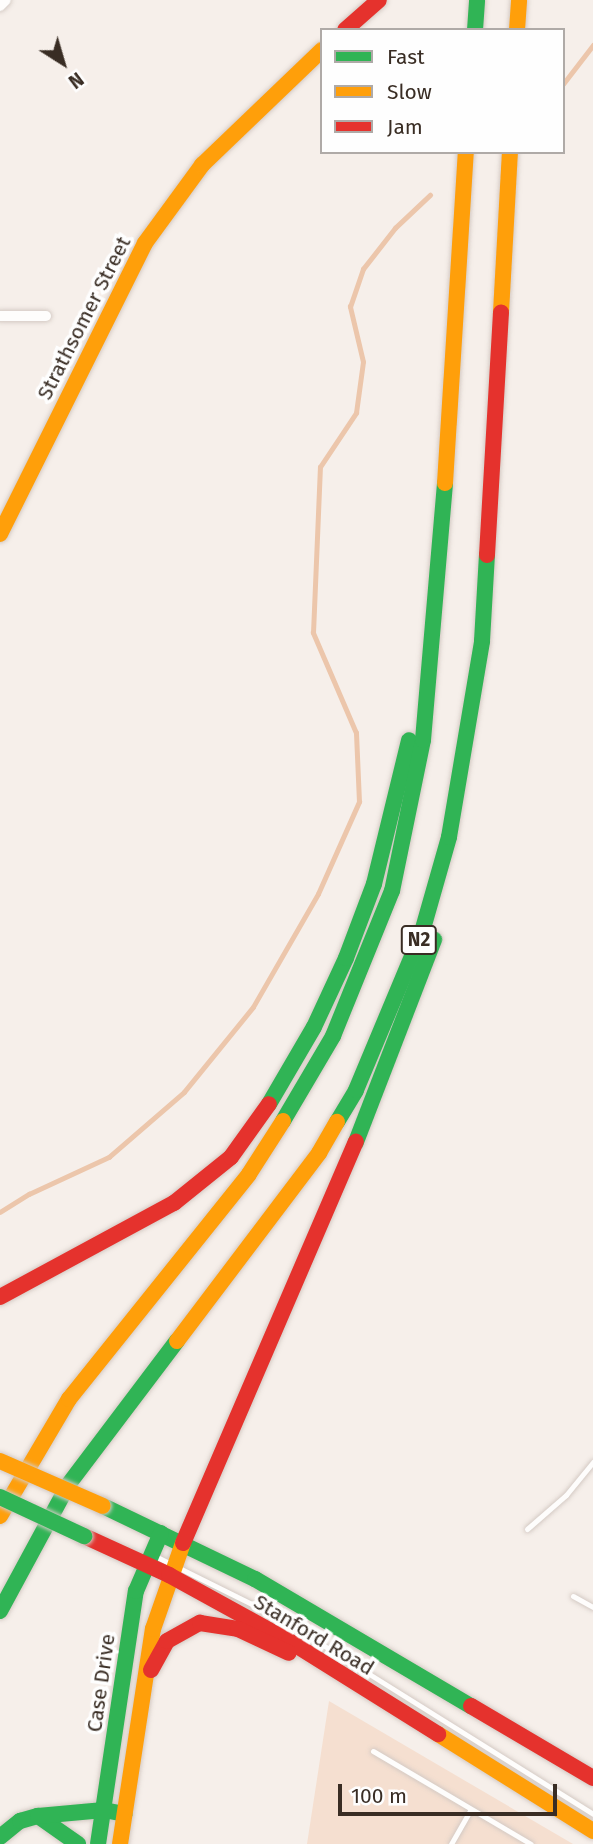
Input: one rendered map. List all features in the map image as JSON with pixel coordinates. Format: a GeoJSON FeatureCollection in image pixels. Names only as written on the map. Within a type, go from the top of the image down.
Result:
{"type":"FeatureCollection","features":[{"type":"Feature","properties":{"kind":"main road"},"geometry":{"type":"LineString","coordinates":[[347,28],[379,0]]}},
{"type":"Feature","properties":{"kind":"main road"},"geometry":{"type":"LineString","coordinates":[[475,28],[477,0]]}},
{"type":"Feature","properties":{"kind":"main road"},"geometry":{"type":"LineString","coordinates":[[517,28],[519,0]]}},
{"type":"Feature","properties":{"kind":"main road","name":"Strathsomer Street"},"geometry":{"type":"LineString","coordinates":[[0,534],[145,243],[202,165],[256,109],[320,52]]}},
{"type":"Feature","properties":{"kind":"main road","name":"N2"},"geometry":{"type":"LineString","coordinates":[[0,1516],[28,1462],[69,1399],[249,1174],[297,1099],[343,1013],[392,891],[409,825],[435,631],[466,154]]}},
{"type":"Feature","properties":{"kind":"main road","name":"N2"},"geometry":{"type":"LineString","coordinates":[[0,1611],[68,1485],[283,1206],[356,1090],[418,944],[449,837],[482,641],[510,154]]}},
{"type":"Feature","properties":{"kind":"main road"},"geometry":{"type":"LineString","coordinates":[[0,1297],[127,1232],[204,1181],[255,1128],[295,1062],[346,958],[393,820],[409,741],[442,494]]}},
{"type":"Feature","properties":{"kind":"main road","name":"Case Drive"},"geometry":{"type":"LineString","coordinates":[[120,1844],[141,1689],[171,1570],[374,1101],[434,940],[458,845],[482,641]]}},
{"type":"Feature","properties":{"kind":"main road","name":"Stanford Road"},"geometry":{"type":"LineString","coordinates":[[0,1461],[183,1543],[255,1579],[593,1779]]}},
{"type":"Feature","properties":{"kind":"main road","name":"Stanford Road"},"geometry":{"type":"LineString","coordinates":[[0,1497],[84,1536],[171,1570],[593,1831]]}},
{"type":"Feature","properties":{"kind":"main road","name":"Case Drive"},"geometry":{"type":"LineString","coordinates":[[98,1844],[136,1591],[161,1533]]}},
{"type":"Feature","properties":{"kind":"main road"},"geometry":{"type":"LineString","coordinates":[[141,1689],[167,1641],[190,1626],[213,1622],[238,1629],[348,1680]]}},
{"type":"Feature","properties":{"kind":"main road"},"geometry":{"type":"LineString","coordinates":[[0,1837],[20,1821],[38,1816],[104,1810],[125,1814]]}},
{"type":"Feature","properties":{"kind":"main road"},"geometry":{"type":"LineString","coordinates":[[38,1816],[78,1844]]}},
{"type":"Feature","properties":{"kind":"street"},"geometry":{"type":"LineString","coordinates":[[0,6],[6,0]]}},
{"type":"Feature","properties":{"kind":"street"},"geometry":{"type":"LineString","coordinates":[[0,316],[46,316]]}},
{"type":"Feature","properties":{"kind":"lane"},"geometry":{"type":"LineString","coordinates":[[527,1529],[566,1495],[593,1462]]}},
{"type":"Feature","properties":{"kind":"lane"},"geometry":{"type":"LineString","coordinates":[[171,1570],[278,1617],[593,1814]]}},
{"type":"Feature","properties":{"kind":"lane"},"geometry":{"type":"LineString","coordinates":[[573,1595],[593,1606]]}},
{"type":"Feature","properties":{"kind":"lane"},"geometry":{"type":"LineString","coordinates":[[373,1751],[531,1844]]}},
{"type":"Feature","properties":{"kind":"lane"},"geometry":{"type":"LineString","coordinates":[[451,1844],[471,1809]]}},
{"type":"Feature","properties":{"kind":"shaded area"},"geometry":{"type":"Polygon","coordinates":[[[329,1701],[573,1844],[307,1844],[329,1701]]]}},
{"type":"Feature","properties":{"kind":"waterway"},"geometry":{"type":"LineString","coordinates":[[565,81],[593,45]]}},
{"type":"Feature","properties":{"kind":"waterway"},"geometry":{"type":"LineString","coordinates":[[0,1212],[29,1194],[109,1157],[184,1092],[253,1007],[318,894],[359,802],[356,733],[313,633],[320,467],[356,413],[363,362],[350,307],[363,269],[395,228],[430,195]]}},
{"type":"Feature","properties":{"kind":"traffic: fast"},"geometry":{"type":"LineString","coordinates":[[475,28],[477,0]]}},
{"type":"Feature","properties":{"kind":"traffic: fast"},"geometry":{"type":"LineString","coordinates":[[283,1121],[333,1036],[392,891],[423,740],[445,483]]}},
{"type":"Feature","properties":{"kind":"traffic: fast"},"geometry":{"type":"LineString","coordinates":[[337,1122],[356,1090],[422,932],[449,837],[482,641],[487,555]]}},
{"type":"Feature","properties":{"kind":"traffic: fast"},"geometry":{"type":"LineString","coordinates":[[269,1104],[314,1027],[346,958],[374,884],[409,740]]}},
{"type":"Feature","properties":{"kind":"traffic: fast"},"geometry":{"type":"LineString","coordinates":[[356,1142],[434,940]]}},
{"type":"Feature","properties":{"kind":"traffic: fast"},"geometry":{"type":"LineString","coordinates":[[0,1611],[68,1485],[177,1341]]}},
{"type":"Feature","properties":{"kind":"traffic: fast"},"geometry":{"type":"LineString","coordinates":[[0,1497],[84,1536]]}},
{"type":"Feature","properties":{"kind":"traffic: fast"},"geometry":{"type":"LineString","coordinates":[[103,1506],[255,1579],[471,1706]]}},
{"type":"Feature","properties":{"kind":"traffic: fast"},"geometry":{"type":"LineString","coordinates":[[98,1844],[136,1591],[161,1533]]}},
{"type":"Feature","properties":{"kind":"traffic: fast"},"geometry":{"type":"LineString","coordinates":[[0,1837],[20,1821],[38,1816],[104,1810],[125,1814]]}},
{"type":"Feature","properties":{"kind":"traffic: fast"},"geometry":{"type":"LineString","coordinates":[[38,1816],[78,1844]]}},
{"type":"Feature","properties":{"kind":"traffic: slow"},"geometry":{"type":"LineString","coordinates":[[517,28],[519,0]]}},
{"type":"Feature","properties":{"kind":"traffic: slow"},"geometry":{"type":"LineString","coordinates":[[0,534],[145,243],[202,165],[320,52]]}},
{"type":"Feature","properties":{"kind":"traffic: slow"},"geometry":{"type":"LineString","coordinates":[[445,483],[466,154]]}},
{"type":"Feature","properties":{"kind":"traffic: slow"},"geometry":{"type":"LineString","coordinates":[[501,312],[510,154]]}},
{"type":"Feature","properties":{"kind":"traffic: slow"},"geometry":{"type":"LineString","coordinates":[[0,1516],[69,1399],[249,1174],[283,1121]]}},
{"type":"Feature","properties":{"kind":"traffic: slow"},"geometry":{"type":"LineString","coordinates":[[177,1341],[319,1153],[337,1122]]}},
{"type":"Feature","properties":{"kind":"traffic: slow"},"geometry":{"type":"LineString","coordinates":[[0,1461],[103,1506]]}},
{"type":"Feature","properties":{"kind":"traffic: slow"},"geometry":{"type":"LineString","coordinates":[[120,1844],[153,1629],[183,1543]]}},
{"type":"Feature","properties":{"kind":"traffic: slow"},"geometry":{"type":"LineString","coordinates":[[438,1734],[593,1831]]}},
{"type":"Feature","properties":{"kind":"traffic: jam"},"geometry":{"type":"LineString","coordinates":[[347,28],[379,0]]}},
{"type":"Feature","properties":{"kind":"traffic: jam"},"geometry":{"type":"LineString","coordinates":[[487,555],[501,312]]}},
{"type":"Feature","properties":{"kind":"traffic: jam"},"geometry":{"type":"LineString","coordinates":[[0,1297],[174,1203],[231,1157],[269,1104]]}},
{"type":"Feature","properties":{"kind":"traffic: jam"},"geometry":{"type":"LineString","coordinates":[[183,1543],[356,1142]]}},
{"type":"Feature","properties":{"kind":"traffic: jam"},"geometry":{"type":"LineString","coordinates":[[84,1536],[169,1575],[289,1641],[438,1734]]}},
{"type":"Feature","properties":{"kind":"traffic: jam"},"geometry":{"type":"LineString","coordinates":[[151,1670],[167,1641],[200,1623],[238,1629],[289,1653]]}},
{"type":"Feature","properties":{"kind":"traffic: jam"},"geometry":{"type":"LineString","coordinates":[[471,1706],[593,1778]]}}]}
